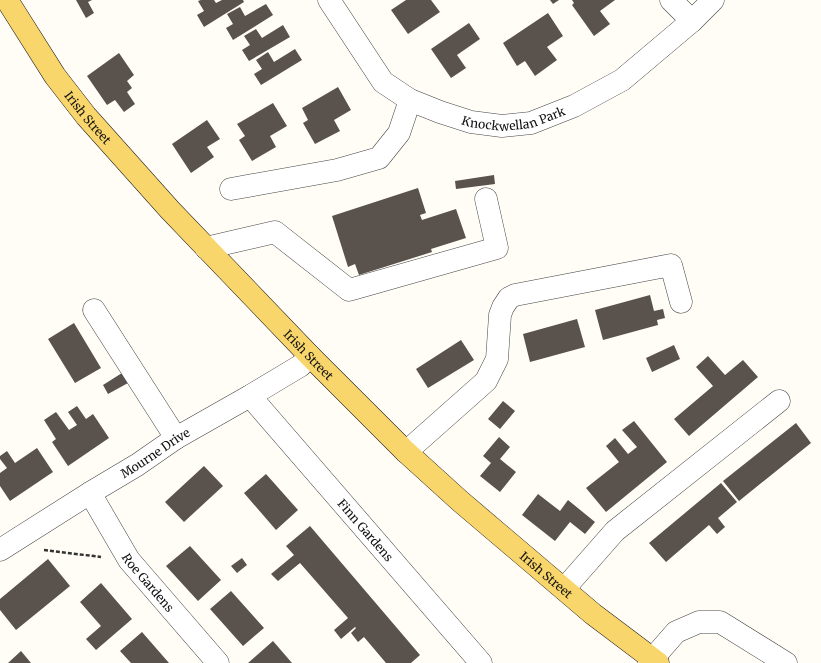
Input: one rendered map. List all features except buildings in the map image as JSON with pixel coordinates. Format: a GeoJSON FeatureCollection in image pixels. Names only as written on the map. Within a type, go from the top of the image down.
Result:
{"type":"FeatureCollection","features":[{"type":"Feature","properties":{"kind":"main road","name":"Irish Street"},"geometry":{"type":"LineString","coordinates":[[7,0],[55,76],[86,116],[170,210],[310,356],[406,452],[593,614],[653,662]]}},
{"type":"Feature","properties":{"kind":"street","name":"Knockwellan Park"},"geometry":{"type":"LineString","coordinates":[[329,0],[383,82],[410,100],[440,112],[471,122],[502,126],[531,123],[574,106],[622,80],[692,21],[713,0]]}},
{"type":"Feature","properties":{"kind":"street"},"geometry":{"type":"LineString","coordinates":[[671,0],[692,21]]}},
{"type":"Feature","properties":{"kind":"street"},"geometry":{"type":"LineString","coordinates":[[231,189],[337,170],[379,158],[399,133],[410,100]]}},
{"type":"Feature","properties":{"kind":"street"},"geometry":{"type":"LineString","coordinates":[[206,248],[275,232],[349,290],[497,248],[486,199]]}},
{"type":"Feature","properties":{"kind":"street"},"geometry":{"type":"LineString","coordinates":[[406,452],[486,380],[497,359],[500,315],[509,298],[514,295],[671,265],[681,302]]}},
{"type":"Feature","properties":{"kind":"street"},"geometry":{"type":"LineString","coordinates":[[94,310],[176,438]]}},
{"type":"Feature","properties":{"kind":"street","name":"Mourne Drive"},"geometry":{"type":"LineString","coordinates":[[3,548],[90,493],[138,465],[176,438],[300,366],[310,356]]}},
{"type":"Feature","properties":{"kind":"street","name":"Finn Gardens"},"geometry":{"type":"LineString","coordinates":[[250,396],[481,663]]}},
{"type":"Feature","properties":{"kind":"street"},"geometry":{"type":"LineString","coordinates":[[564,589],[615,531],[779,401]]}},
{"type":"Feature","properties":{"kind":"street","name":"Roe Gardens"},"geometry":{"type":"LineString","coordinates":[[90,493],[129,560],[218,663]]}},
{"type":"Feature","properties":{"kind":"street"},"geometry":{"type":"LineString","coordinates":[[653,662],[676,632],[699,622],[720,622],[786,663]]}},
{"type":"Feature","properties":{"kind":"path"},"geometry":{"type":"LineString","coordinates":[[3,548],[129,560]]}}]}
